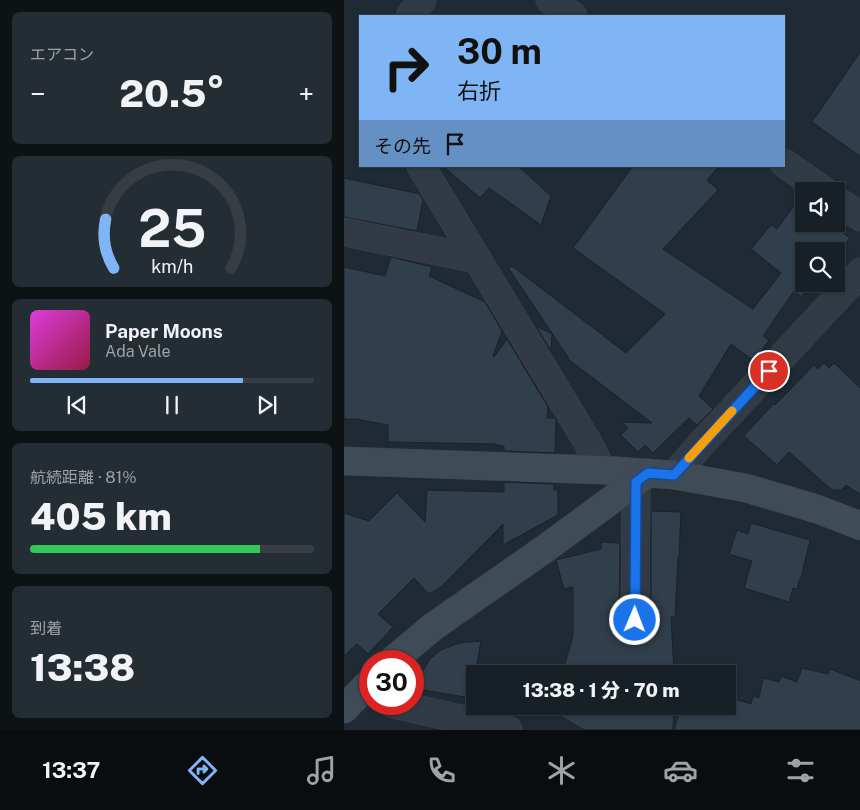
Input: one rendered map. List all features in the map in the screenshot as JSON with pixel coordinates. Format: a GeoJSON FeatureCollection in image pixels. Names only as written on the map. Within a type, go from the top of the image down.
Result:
{"type":"FeatureCollection","features":[{"type":"Feature","properties":{"kind":"street"},"geometry":{"type":"LineString","coordinates":[[411,15],[422,0]]}},
{"type":"Feature","properties":{"kind":"street"},"geometry":{"type":"LineString","coordinates":[[550,0],[572,15]]}},
{"type":"Feature","properties":{"kind":"street"},"geometry":{"type":"LineString","coordinates":[[785,164],[811,182]]}},
{"type":"Feature","properties":{"kind":"street"},"geometry":{"type":"LineString","coordinates":[[422,167],[588,441],[602,470]]}},
{"type":"Feature","properties":{"kind":"street"},"geometry":{"type":"LineString","coordinates":[[845,206],[860,216]]}},
{"type":"Feature","properties":{"kind":"street"},"geometry":{"type":"LineString","coordinates":[[344,232],[477,259]]}},
{"type":"Feature","properties":{"kind":"street"},"geometry":{"type":"LineString","coordinates":[[405,650],[434,626],[653,477],[710,435],[860,272]]}},
{"type":"Feature","properties":{"kind":"street"},"geometry":{"type":"LineString","coordinates":[[344,461],[602,470],[746,488],[817,509],[860,526]]}},
{"type":"Feature","properties":{"kind":"street"},"geometry":{"type":"LineString","coordinates":[[635,620],[653,477]]}},
{"type":"Feature","properties":{"kind":"street"},"geometry":{"type":"LineString","coordinates":[[424,711],[508,730]]}},
{"type":"Feature","properties":{"kind":"building"},"geometry":{"type":"Polygon","coordinates":[[[861,51],[861,157],[812,122],[861,51]]]}},
{"type":"Feature","properties":{"kind":"building"},"geometry":{"type":"Polygon","coordinates":[[[444,167],[519,167],[551,196],[541,225],[489,188],[480,198],[444,167]]]}},
{"type":"Feature","properties":{"kind":"building"},"geometry":{"type":"Polygon","coordinates":[[[632,167],[718,167],[707,180],[718,190],[663,249],[753,309],[781,273],[751,249],[771,225],[777,229],[795,205],[795,232],[841,232],[850,238],[845,244],[845,242],[795,242],[795,292],[763,336],[769,340],[754,361],[731,344],[699,396],[713,409],[697,425],[689,418],[653,453],[645,445],[638,452],[621,435],[628,428],[622,422],[652,423],[568,359],[509,269],[512,266],[626,353],[665,314],[573,248],[632,167]]]}},
{"type":"Feature","properties":{"kind":"building"},"geometry":{"type":"Polygon","coordinates":[[[344,178],[420,194],[423,200],[417,231],[344,217],[344,178]]]}},
{"type":"Feature","properties":{"kind":"building"},"geometry":{"type":"Polygon","coordinates":[[[391,257],[432,267],[429,276],[485,302],[502,331],[493,356],[507,339],[548,407],[547,418],[555,418],[556,420],[555,453],[504,451],[504,446],[496,444],[388,442],[388,425],[356,419],[344,419],[344,267],[385,276],[391,257]]]}},
{"type":"Feature","properties":{"kind":"building"},"geometry":{"type":"Polygon","coordinates":[[[795,292],[805,292],[801,297],[795,292]]]}},
{"type":"Feature","properties":{"kind":"building"},"geometry":{"type":"Polygon","coordinates":[[[536,326],[552,334],[551,351],[536,326]]]}},
{"type":"Feature","properties":{"kind":"building"},"geometry":{"type":"Polygon","coordinates":[[[824,363],[829,368],[834,363],[861,389],[861,495],[846,485],[841,490],[832,490],[789,452],[777,465],[744,436],[774,403],[775,405],[814,365],[818,369],[824,363]]]}},
{"type":"Feature","properties":{"kind":"building"},"geometry":{"type":"Polygon","coordinates":[[[504,482],[554,484],[554,490],[558,490],[558,515],[503,545],[503,524],[441,587],[429,594],[414,578],[378,614],[393,627],[372,650],[364,650],[357,644],[344,656],[344,513],[369,521],[397,493],[425,522],[427,490],[504,492],[504,482]]]}},
{"type":"Feature","properties":{"kind":"building"},"geometry":{"type":"Polygon","coordinates":[[[651,511],[681,512],[675,617],[671,617],[674,665],[565,665],[573,636],[573,587],[564,589],[556,560],[601,549],[601,542],[620,543],[619,620],[621,627],[627,633],[634,636],[642,634],[648,628],[651,620],[651,511]]]}},
{"type":"Feature","properties":{"kind":"building"},"geometry":{"type":"Polygon","coordinates":[[[751,523],[810,540],[801,578],[797,589],[793,588],[789,602],[744,588],[752,561],[729,554],[737,530],[748,534],[751,523]]]}},
{"type":"Feature","properties":{"kind":"building"},"geometry":{"type":"Polygon","coordinates":[[[481,641],[477,665],[466,665],[466,697],[424,690],[424,669],[430,659],[441,650],[459,643],[481,641]]]}},
{"type":"Feature","properties":{"kind":"building"},"geometry":{"type":"Polygon","coordinates":[[[802,668],[828,674],[830,669],[861,681],[861,730],[674,730],[678,715],[736,715],[736,699],[751,704],[753,696],[759,698],[763,678],[779,682],[781,676],[797,682],[802,668]]]}},
{"type":"Feature","properties":{"kind":"building"},"geometry":{"type":"Polygon","coordinates":[[[559,715],[674,715],[673,730],[584,730],[559,715]]]}},
{"type":"Feature","properties":{"kind":"slow traffic"},"geometry":{"type":"LineString","coordinates":[[689,458],[732,411]]}},
{"type":"Feature","properties":{"kind":"route"},"geometry":{"type":"LineString","coordinates":[[635,620],[636,482],[648,473],[674,475],[769,371]]}}]}
